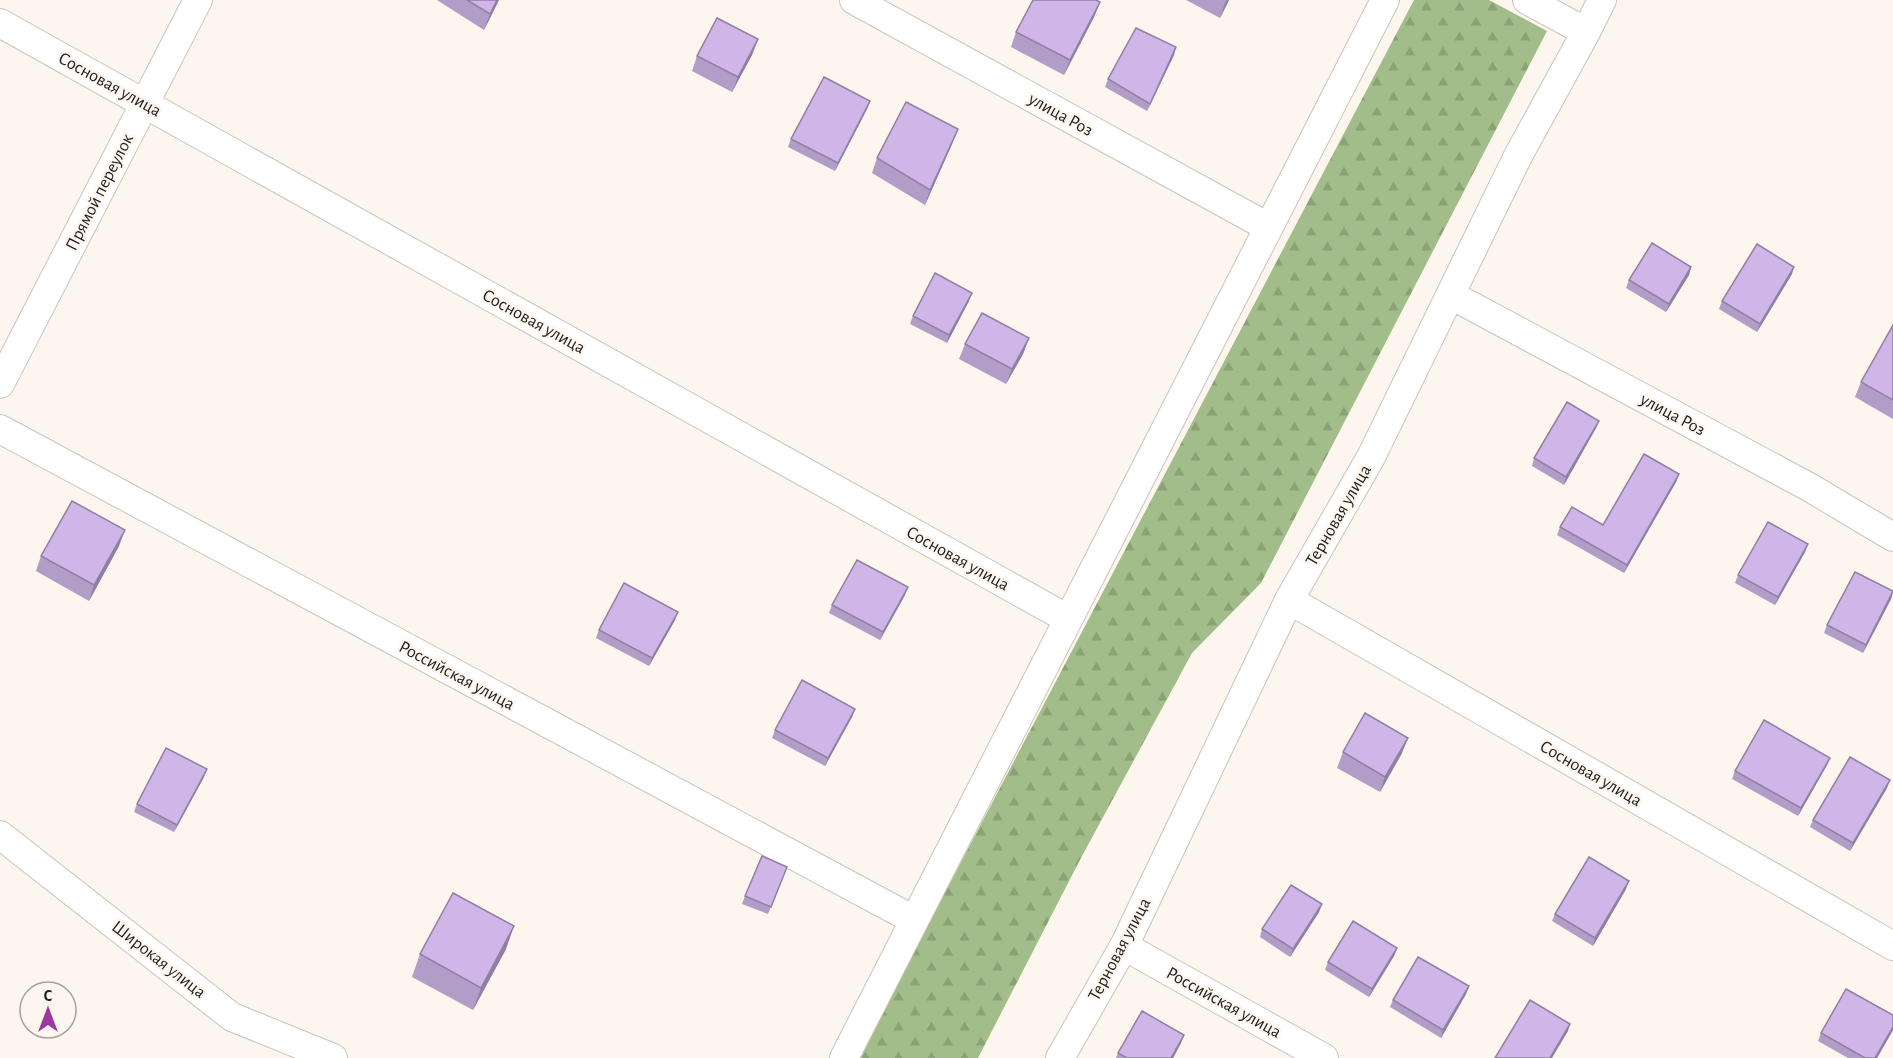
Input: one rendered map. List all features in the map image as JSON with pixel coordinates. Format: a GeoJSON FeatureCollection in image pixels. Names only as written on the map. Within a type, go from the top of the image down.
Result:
{"type":"FeatureCollection","features":[{"type":"Feature","properties":{"kind":"street","name":"Прямой переулок"},"geometry":{"type":"LineString","coordinates":[[0,384],[198,0]]}},
{"type":"Feature","properties":{"kind":"street","name":"улица Роз"},"geometry":{"type":"LineString","coordinates":[[854,0],[1268,227]]}},
{"type":"Feature","properties":{"kind":"street"},"geometry":{"type":"LineString","coordinates":[[844,1058],[1385,0]]}},
{"type":"Feature","properties":{"kind":"street"},"geometry":{"type":"LineString","coordinates":[[1527,0],[1586,32]]}},
{"type":"Feature","properties":{"kind":"street","name":"Терновая улица"},"geometry":{"type":"LineString","coordinates":[[1060,1058],[1124,946],[1289,600],[1371,457],[1518,156],[1602,0]]}},
{"type":"Feature","properties":{"kind":"street","name":"Сосновая улица"},"geometry":{"type":"LineString","coordinates":[[0,23],[1068,619]]}},
{"type":"Feature","properties":{"kind":"street","name":"улица Роз"},"geometry":{"type":"LineString","coordinates":[[1451,295],[1809,487],[1893,537]]}},
{"type":"Feature","properties":{"kind":"street","name":"Российская улица"},"geometry":{"type":"LineString","coordinates":[[0,429],[914,920]]}},
{"type":"Feature","properties":{"kind":"street","name":"Сосновая улица"},"geometry":{"type":"LineString","coordinates":[[1289,600],[1893,946]]}},
{"type":"Feature","properties":{"kind":"street","name":"Широкая улица"},"geometry":{"type":"LineString","coordinates":[[0,835],[232,1017],[333,1058]]}},
{"type":"Feature","properties":{"kind":"street","name":"Российская улица"},"geometry":{"type":"LineString","coordinates":[[1124,946],[1324,1058]]}},
{"type":"Feature","properties":{"kind":"green space"},"geometry":{"type":"Polygon","coordinates":[[[1414,0],[1489,0],[1547,31],[1261,583],[1192,653],[1082,856],[978,1058],[858,1058],[1414,0]]]}},
{"type":"Feature","properties":{"kind":"building"},"geometry":{"type":"Polygon","coordinates":[[[467,0],[497,0],[490,14],[467,0]]]}},
{"type":"Feature","properties":{"kind":"building"},"geometry":{"type":"Polygon","coordinates":[[[1033,0],[1096,0],[1100,2],[1070,60],[1016,32],[1033,0]]]}},
{"type":"Feature","properties":{"kind":"building"},"geometry":{"type":"Polygon","coordinates":[[[717,18],[758,39],[738,77],[697,56],[717,18]]]}},
{"type":"Feature","properties":{"kind":"building"},"geometry":{"type":"Polygon","coordinates":[[[1136,28],[1176,47],[1150,104],[1108,79],[1136,28]]]}},
{"type":"Feature","properties":{"kind":"building"},"geometry":{"type":"Polygon","coordinates":[[[824,77],[870,101],[838,163],[791,139],[824,77]]]}},
{"type":"Feature","properties":{"kind":"building"},"geometry":{"type":"Polygon","coordinates":[[[906,102],[958,129],[930,190],[877,158],[906,102]]]}},
{"type":"Feature","properties":{"kind":"building"},"geometry":{"type":"Polygon","coordinates":[[[1652,243],[1691,267],[1669,304],[1629,280],[1652,243]]]}},
{"type":"Feature","properties":{"kind":"building"},"geometry":{"type":"Polygon","coordinates":[[[1757,244],[1794,267],[1760,324],[1722,301],[1757,244]]]}},
{"type":"Feature","properties":{"kind":"building"},"geometry":{"type":"Polygon","coordinates":[[[935,273],[972,293],[949,335],[913,316],[935,273]]]}},
{"type":"Feature","properties":{"kind":"building"},"geometry":{"type":"Polygon","coordinates":[[[982,313],[1029,338],[1012,369],[965,344],[982,313]]]}},
{"type":"Feature","properties":{"kind":"building"},"geometry":{"type":"Polygon","coordinates":[[[1893,325],[1893,400],[1861,382],[1893,325]]]}},
{"type":"Feature","properties":{"kind":"building"},"geometry":{"type":"Polygon","coordinates":[[[1567,402],[1599,421],[1566,477],[1534,458],[1567,402]]]}},
{"type":"Feature","properties":{"kind":"building"},"geometry":{"type":"Polygon","coordinates":[[[1644,454],[1679,474],[1627,565],[1560,527],[1572,507],[1603,525],[1644,454]]]}},
{"type":"Feature","properties":{"kind":"building"},"geometry":{"type":"Polygon","coordinates":[[[72,501],[125,530],[94,585],[41,556],[72,501]]]}},
{"type":"Feature","properties":{"kind":"building"},"geometry":{"type":"Polygon","coordinates":[[[1768,522],[1808,544],[1778,597],[1738,575],[1768,522]]]}},
{"type":"Feature","properties":{"kind":"building"},"geometry":{"type":"Polygon","coordinates":[[[857,560],[908,587],[883,632],[832,605],[857,560]]]}},
{"type":"Feature","properties":{"kind":"building"},"geometry":{"type":"Polygon","coordinates":[[[1855,572],[1893,591],[1866,645],[1827,625],[1855,572]]]}},
{"type":"Feature","properties":{"kind":"building"},"geometry":{"type":"Polygon","coordinates":[[[624,583],[678,612],[652,658],[599,630],[624,583]]]}},
{"type":"Feature","properties":{"kind":"building"},"geometry":{"type":"Polygon","coordinates":[[[802,680],[855,709],[828,758],[775,730],[802,680]]]}},
{"type":"Feature","properties":{"kind":"building"},"geometry":{"type":"Polygon","coordinates":[[[1365,713],[1408,738],[1385,777],[1343,752],[1365,713]]]}},
{"type":"Feature","properties":{"kind":"building"},"geometry":{"type":"Polygon","coordinates":[[[1764,720],[1830,758],[1801,808],[1735,771],[1764,720]]]}},
{"type":"Feature","properties":{"kind":"building"},"geometry":{"type":"Polygon","coordinates":[[[166,748],[207,769],[177,825],[137,804],[166,748]]]}},
{"type":"Feature","properties":{"kind":"building"},"geometry":{"type":"Polygon","coordinates":[[[1850,757],[1890,780],[1853,843],[1813,820],[1850,757]]]}},
{"type":"Feature","properties":{"kind":"building"},"geometry":{"type":"Polygon","coordinates":[[[762,856],[787,867],[771,907],[745,896],[762,856]]]}},
{"type":"Feature","properties":{"kind":"building"},"geometry":{"type":"Polygon","coordinates":[[[1589,857],[1629,881],[1595,938],[1555,914],[1589,857]]]}},
{"type":"Feature","properties":{"kind":"building"},"geometry":{"type":"Polygon","coordinates":[[[1291,885],[1322,904],[1293,949],[1262,929],[1291,885]]]}},
{"type":"Feature","properties":{"kind":"building"},"geometry":{"type":"Polygon","coordinates":[[[453,893],[514,926],[481,988],[420,954],[453,893]]]}},
{"type":"Feature","properties":{"kind":"building"},"geometry":{"type":"Polygon","coordinates":[[[1353,921],[1397,948],[1372,989],[1328,962],[1353,921]]]}},
{"type":"Feature","properties":{"kind":"building"},"geometry":{"type":"Polygon","coordinates":[[[1418,957],[1469,986],[1443,1030],[1393,1000],[1418,957]]]}},
{"type":"Feature","properties":{"kind":"building"},"geometry":{"type":"Polygon","coordinates":[[[1846,989],[1893,1015],[1893,1027],[1875,1058],[1865,1058],[1821,1033],[1846,989]]]}},
{"type":"Feature","properties":{"kind":"building"},"geometry":{"type":"Polygon","coordinates":[[[1530,1000],[1570,1024],[1550,1058],[1495,1058],[1530,1000]]]}},
{"type":"Feature","properties":{"kind":"building"},"geometry":{"type":"Polygon","coordinates":[[[1142,1011],[1184,1035],[1171,1058],[1127,1058],[1118,1053],[1142,1011]]]}}]}
